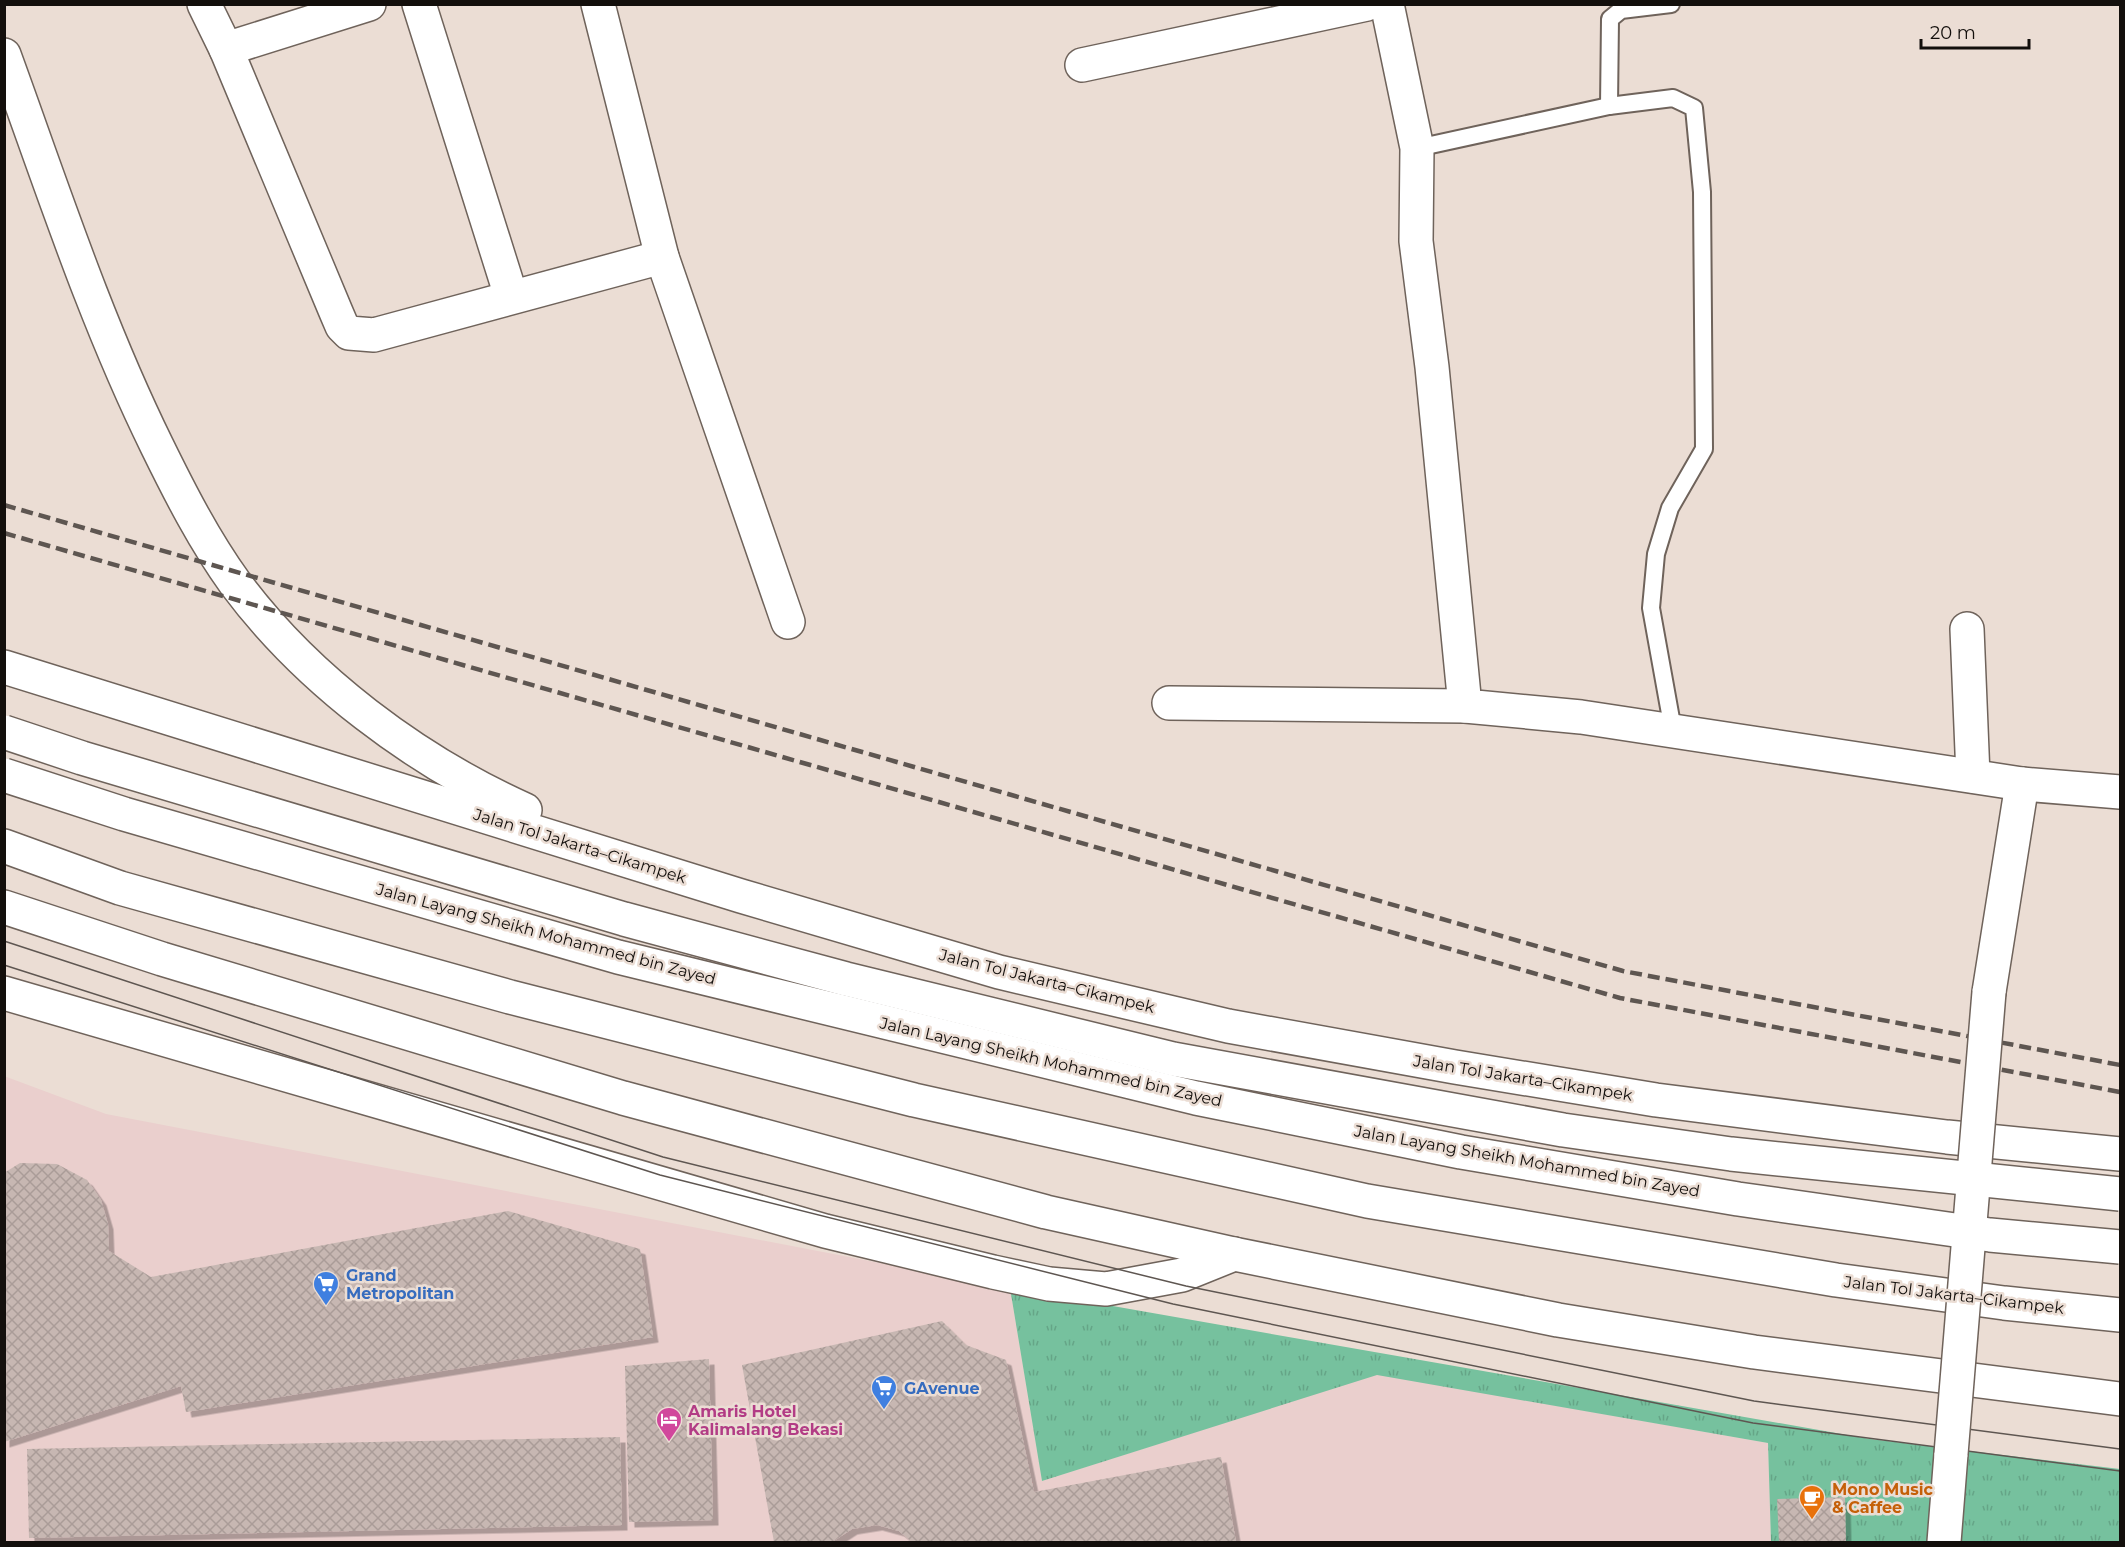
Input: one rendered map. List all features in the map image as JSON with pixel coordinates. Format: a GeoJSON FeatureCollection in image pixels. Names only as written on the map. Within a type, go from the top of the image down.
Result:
{"type":"FeatureCollection","features":[{"type":"Feature","properties":{"kind":"main road"},"geometry":{"type":"LineString","coordinates":[[204,4],[226,49],[342,326],[349,333],[374,335],[511,296],[662,257]]}},
{"type":"Feature","properties":{"kind":"main road"},"geometry":{"type":"LineString","coordinates":[[226,49],[369,4]]}},
{"type":"Feature","properties":{"kind":"main road"},"geometry":{"type":"LineString","coordinates":[[419,4],[511,296]]}},
{"type":"Feature","properties":{"kind":"main road"},"geometry":{"type":"LineString","coordinates":[[598,4],[662,257],[788,622]]}},
{"type":"Feature","properties":{"kind":"main road"},"geometry":{"type":"LineString","coordinates":[[1082,65],[1367,4]]}},
{"type":"Feature","properties":{"kind":"main road"},"geometry":{"type":"LineString","coordinates":[[1387,4],[1417,148],[1416,241],[1432,367],[1464,706]]}},
{"type":"Feature","properties":{"kind":"main road"},"geometry":{"type":"LineString","coordinates":[[4,55],[81,271],[110,346],[142,415],[206,540],[236,584],[268,623],[365,714],[446,770],[528,812],[741,896]]}},
{"type":"Feature","properties":{"kind":"main road"},"geometry":{"type":"LineString","coordinates":[[1967,629],[1973,776]]}},
{"type":"Feature","properties":{"kind":"main road","name":"Jalan Tol Jakarta–Cikampek"},"geometry":{"type":"LineString","coordinates":[[4,667],[741,896],[999,972],[1228,1026],[1455,1068],[1656,1100],[1947,1137],[2121,1154]]}},
{"type":"Feature","properties":{"kind":"main road"},"geometry":{"type":"LineString","coordinates":[[1169,703],[1464,706],[1581,717],[2022,784],[2121,792]]}},
{"type":"Feature","properties":{"kind":"main road","name":"Jalan Layang Sheikh Mohammed bin Zayed"},"geometry":{"type":"LineString","coordinates":[[4,732],[82,759],[624,919],[846,979],[1173,1059],[1563,1130],[1698,1149],[2121,1194]]}},
{"type":"Feature","properties":{"kind":"main road","name":"Jalan Layang Sheikh Mohammed bin Zayed"},"geometry":{"type":"LineString","coordinates":[[4,775],[136,817],[618,957],[1196,1098],[1461,1152],[1738,1199],[1990,1235],[2121,1247]]}},
{"type":"Feature","properties":{"kind":"main road"},"geometry":{"type":"LineString","coordinates":[[1944,1542],[1989,992],[2022,784]]}},
{"type":"Feature","properties":{"kind":"main road","name":"Jalan Tol Jakarta–Cikampek"},"geometry":{"type":"LineString","coordinates":[[4,846],[120,888],[510,997],[914,1100],[1344,1196],[1836,1280],[2004,1303],[2121,1315]]}},
{"type":"Feature","properties":{"kind":"main road"},"geometry":{"type":"LineString","coordinates":[[4,907],[162,959],[623,1098],[1046,1212],[1234,1254],[1558,1320],[1731,1348],[2121,1399]]}},
{"type":"Feature","properties":{"kind":"main road"},"geometry":{"type":"LineString","coordinates":[[4,993],[825,1231],[993,1272],[1050,1284],[1106,1288],[1182,1275],[1234,1254]]}},
{"type":"Feature","properties":{"kind":"lane"},"geometry":{"type":"LineString","coordinates":[[1609,106],[1609,12],[1671,4]]}},
{"type":"Feature","properties":{"kind":"lane"},"geometry":{"type":"LineString","coordinates":[[1417,148],[1609,106],[1673,98],[1694,108],[1702,192],[1704,449],[1671,508],[1656,554],[1651,608],[1674,730]]}},
{"type":"Feature","properties":{"kind":"shaded area"},"geometry":{"type":"Polygon","coordinates":[[[4,1076],[106,1114],[1010,1288],[1042,1481],[1377,1374],[1768,1443],[1771,1542],[5,1542],[4,1076]]]}},
{"type":"Feature","properties":{"kind":"green space"},"geometry":{"type":"Polygon","coordinates":[[[1010,1288],[1870,1439],[2120,1469],[2120,1542],[1771,1542],[1768,1443],[1377,1375],[1042,1481],[1010,1288]]]}},
{"type":"Feature","properties":{"kind":"building","name":"Grand Metropolitan"},"geometry":{"type":"Polygon","coordinates":[[[20,1163],[57,1164],[87,1180],[101,1200],[108,1224],[109,1251],[151,1277],[508,1211],[640,1249],[653,1337],[186,1412],[181,1386],[4,1442],[4,1173],[20,1163]]]}},
{"type":"Feature","properties":{"kind":"building","name":"GAvenue"},"geometry":{"type":"Polygon","coordinates":[[[942,1321],[966,1345],[1006,1360],[1034,1492],[1221,1457],[1236,1542],[912,1542],[899,1531],[877,1525],[852,1529],[832,1542],[774,1542],[742,1365],[942,1321]]]}},
{"type":"Feature","properties":{"kind":"building","name":"Amaris Hotel Kalimalang Bekasi"},"geometry":{"type":"Polygon","coordinates":[[[709,1359],[713,1520],[629,1522],[625,1366],[709,1359]]]}},
{"type":"Feature","properties":{"kind":"building"},"geometry":{"type":"Polygon","coordinates":[[[620,1437],[622,1525],[29,1538],[27,1449],[620,1437]]]}},
{"type":"Feature","properties":{"kind":"building","name":"Mono Music & Caffee"},"geometry":{"type":"Polygon","coordinates":[[[1845,1497],[1846,1542],[1779,1542],[1777,1499],[1845,1497]]]}},
{"type":"Feature","properties":{"kind":"tram line"},"geometry":{"type":"LineString","coordinates":[[4,941],[663,1157],[1186,1286],[1754,1401],[2120,1449]]}},
{"type":"Feature","properties":{"kind":"tram line"},"geometry":{"type":"LineString","coordinates":[[4,965],[660,1175],[1173,1304],[1753,1423],[2120,1471]]}},
{"type":"Feature","properties":{"kind":"railway"},"geometry":{"type":"LineString","coordinates":[[4,505],[1623,971],[2120,1065]]}},
{"type":"Feature","properties":{"kind":"railway"},"geometry":{"type":"LineString","coordinates":[[4,533],[1620,998],[2120,1092]]}},
{"type":"Feature","properties":{"kind":"place","name":"Grand Metropolitan"},"geometry":{"type":"Point","coordinates":[326,1307]}},
{"type":"Feature","properties":{"kind":"place","name":"GAvenue"},"geometry":{"type":"Point","coordinates":[884,1411]}},
{"type":"Feature","properties":{"kind":"place","name":"Amaris Hotel Kalimalang Bekasi"},"geometry":{"type":"Point","coordinates":[669,1443]}},
{"type":"Feature","properties":{"kind":"place","name":"Mono Music & Caffee"},"geometry":{"type":"Point","coordinates":[1812,1521]}}]}
